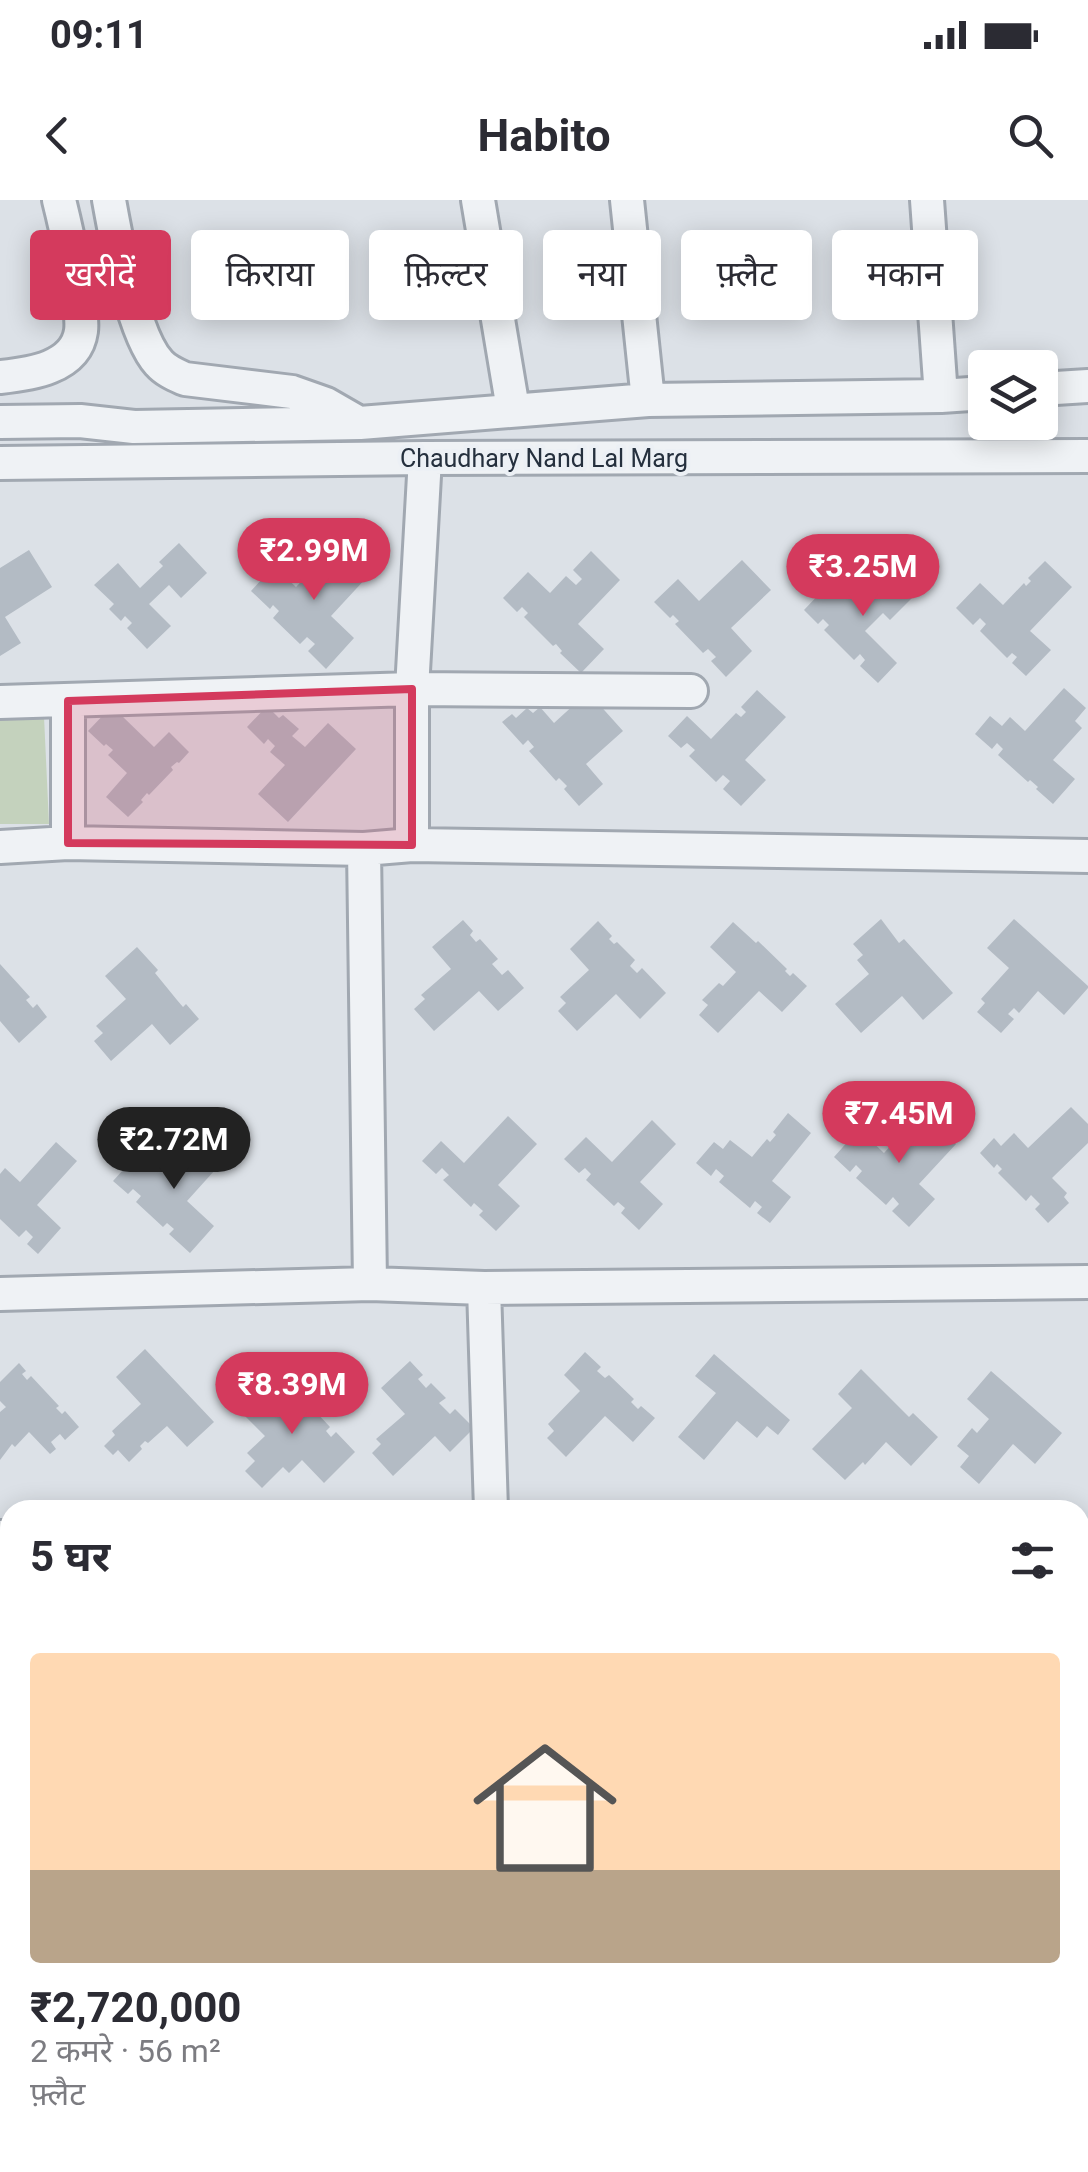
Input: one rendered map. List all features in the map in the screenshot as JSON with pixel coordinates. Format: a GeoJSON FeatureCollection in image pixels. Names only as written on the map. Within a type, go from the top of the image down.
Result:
{"type":"FeatureCollection","features":[{"type":"Feature","properties":{"kind":"street"},"geometry":{"type":"LineString","coordinates":[[0,377],[29,374],[61,362],[78,342],[82,326],[79,301],[59,200]]}},
{"type":"Feature","properties":{"kind":"street"},"geometry":{"type":"LineString","coordinates":[[109,200],[139,331],[157,362],[185,380],[312,397],[360,423]]}},
{"type":"Feature","properties":{"kind":"street"},"geometry":{"type":"LineString","coordinates":[[478,200],[513,409]]}},
{"type":"Feature","properties":{"kind":"street"},"geometry":{"type":"LineString","coordinates":[[628,200],[648,400]]}},
{"type":"Feature","properties":{"kind":"street"},"geometry":{"type":"LineString","coordinates":[[927,200],[941,396]]}},
{"type":"Feature","properties":{"kind":"street"},"geometry":{"type":"LineString","coordinates":[[1058,388],[1088,386]]}},
{"type":"Feature","properties":{"kind":"street","name":"Chaudhary Nand Lal Marg"},"geometry":{"type":"LineString","coordinates":[[0,422],[80,421],[134,427],[360,423],[648,400],[968,394]]}},
{"type":"Feature","properties":{"kind":"street","name":"Chaudhary Nand Lal Marg"},"geometry":{"type":"LineString","coordinates":[[0,463],[1088,456]]}},
{"type":"Feature","properties":{"kind":"street"},"geometry":{"type":"LineString","coordinates":[[412,845],[412,689],[425,458]]}},
{"type":"Feature","properties":{"kind":"street"},"geometry":{"type":"LineString","coordinates":[[0,702],[412,689],[691,691]]}},
{"type":"Feature","properties":{"kind":"street"},"geometry":{"type":"LineString","coordinates":[[68,701],[68,844]]}},
{"type":"Feature","properties":{"kind":"street"},"geometry":{"type":"LineString","coordinates":[[0,847],[68,844],[364,849],[412,845],[1088,856]]}},
{"type":"Feature","properties":{"kind":"street"},"geometry":{"type":"LineString","coordinates":[[364,849],[370,1284]]}},
{"type":"Feature","properties":{"kind":"street"},"geometry":{"type":"LineString","coordinates":[[0,1294],[370,1284],[484,1288],[1088,1282]]}},
{"type":"Feature","properties":{"kind":"street"},"geometry":{"type":"LineString","coordinates":[[484,1288],[491,1500]]}},
{"type":"Feature","properties":{"kind":"highlighted area"},"geometry":{"type":"Polygon","coordinates":[[[412,689],[412,845],[68,843],[68,701],[412,689]]]}},
{"type":"Feature","properties":{"kind":"green space"},"geometry":{"type":"Polygon","coordinates":[[[43,695],[49,824],[0,824],[0,702],[43,695]]]}},
{"type":"Feature","properties":{"kind":"building"},"geometry":{"type":"Polygon","coordinates":[[[179,543],[207,573],[181,598],[169,585],[149,604],[171,626],[147,649],[127,628],[132,623],[125,616],[121,621],[109,609],[114,604],[94,585],[118,563],[140,588],[179,543]]]}},
{"type":"Feature","properties":{"kind":"building"},"geometry":{"type":"Polygon","coordinates":[[[336,545],[368,576],[331,616],[354,638],[326,669],[308,651],[315,644],[307,637],[300,644],[273,618],[279,611],[273,605],[270,609],[251,591],[274,566],[296,587],[336,545]]]}},
{"type":"Feature","properties":{"kind":"building"},"geometry":{"type":"Polygon","coordinates":[[[29,550],[52,587],[5,617],[21,643],[0,656],[0,568],[29,550]]]}},
{"type":"Feature","properties":{"kind":"building"},"geometry":{"type":"Polygon","coordinates":[[[591,551],[620,580],[578,624],[604,649],[581,673],[556,644],[553,646],[524,617],[528,613],[522,607],[517,612],[503,598],[528,572],[550,593],[566,576],[576,585],[582,579],[573,570],[591,551]]]}},
{"type":"Feature","properties":{"kind":"building"},"geometry":{"type":"Polygon","coordinates":[[[742,560],[771,590],[731,628],[752,651],[726,677],[711,661],[716,657],[708,649],[703,653],[675,624],[679,621],[673,615],[670,618],[654,602],[678,579],[699,601],[742,560]]]}},
{"type":"Feature","properties":{"kind":"building"},"geometry":{"type":"Polygon","coordinates":[[[1045,561],[1072,587],[1030,631],[1051,650],[1026,676],[1012,663],[1017,657],[1012,653],[1007,658],[980,631],[986,624],[980,618],[973,625],[956,608],[980,583],[1003,605],[1024,583],[1026,586],[1031,581],[1028,578],[1045,561]]]}},
{"type":"Feature","properties":{"kind":"building"},"geometry":{"type":"Polygon","coordinates":[[[892,566],[918,592],[890,620],[883,613],[865,631],[897,663],[878,683],[860,666],[865,660],[860,654],[854,660],[824,630],[829,625],[823,619],[818,624],[804,610],[823,590],[830,598],[840,587],[856,603],[892,566]]]}},
{"type":"Feature","properties":{"kind":"building"},"geometry":{"type":"Polygon","coordinates":[[[1064,688],[1086,708],[1075,721],[1082,728],[1053,760],[1075,779],[1053,804],[998,755],[1003,749],[997,743],[992,749],[975,734],[990,716],[1002,726],[1010,717],[1025,731],[1064,688]]]}},
{"type":"Feature","properties":{"kind":"building"},"geometry":{"type":"Polygon","coordinates":[[[757,690],[786,717],[745,760],[766,780],[741,806],[723,789],[730,781],[723,775],[716,782],[689,756],[695,750],[687,743],[681,748],[668,736],[687,716],[711,739],[736,713],[741,717],[746,712],[741,707],[757,690]]]}},
{"type":"Feature","properties":{"kind":"building"},"geometry":{"type":"Polygon","coordinates":[[[588,692],[623,731],[586,764],[603,784],[579,806],[564,789],[567,786],[559,778],[556,781],[529,751],[534,747],[528,740],[523,745],[502,722],[512,714],[516,718],[527,708],[533,713],[540,707],[554,723],[588,692]]]}},
{"type":"Feature","properties":{"kind":"building"},"geometry":{"type":"Polygon","coordinates":[[[267,706],[299,729],[292,736],[305,747],[328,723],[356,749],[288,822],[258,794],[285,765],[270,752],[275,746],[268,739],[264,744],[247,727],[267,706]]]}},
{"type":"Feature","properties":{"kind":"building"},"geometry":{"type":"Polygon","coordinates":[[[110,708],[154,747],[169,732],[189,752],[128,817],[106,797],[127,773],[108,755],[113,750],[88,731],[110,708]]]}},
{"type":"Feature","properties":{"kind":"building"},"geometry":{"type":"Polygon","coordinates":[[[881,919],[899,943],[904,939],[953,993],[923,1020],[902,996],[861,1033],[835,1004],[869,974],[857,960],[863,955],[853,944],[881,919]]]}},
{"type":"Feature","properties":{"kind":"building"},"geometry":{"type":"Polygon","coordinates":[[[1014,919],[1088,988],[1064,1015],[1038,991],[1019,1013],[1014,1008],[1008,1014],[1014,1019],[1001,1033],[977,1012],[985,1003],[981,999],[1009,968],[987,948],[1014,919]]]}},
{"type":"Feature","properties":{"kind":"building"},"geometry":{"type":"Polygon","coordinates":[[[463,920],[473,931],[470,935],[476,942],[480,939],[498,959],[492,964],[502,975],[508,970],[524,988],[498,1011],[479,991],[434,1031],[414,1009],[425,999],[421,995],[451,969],[432,947],[463,920]]]}},
{"type":"Feature","properties":{"kind":"building"},"geometry":{"type":"Polygon","coordinates":[[[598,921],[612,936],[609,939],[635,960],[630,966],[637,973],[642,968],[666,993],[640,1019],[616,994],[577,1031],[558,1011],[566,1003],[560,997],[589,970],[570,949],[598,921]]]}},
{"type":"Feature","properties":{"kind":"building"},"geometry":{"type":"Polygon","coordinates":[[[733,922],[758,941],[790,976],[793,973],[807,986],[782,1012],[759,991],[718,1033],[699,1015],[708,1005],[702,1000],[736,972],[710,947],[733,922]]]}},
{"type":"Feature","properties":{"kind":"building"},"geometry":{"type":"Polygon","coordinates":[[[137,947],[183,1007],[186,1004],[199,1019],[170,1045],[152,1024],[111,1061],[94,1041],[103,1033],[96,1026],[126,999],[105,976],[137,947]]]}},
{"type":"Feature","properties":{"kind":"building"},"geometry":{"type":"Polygon","coordinates":[[[0,964],[30,997],[26,1000],[33,1008],[37,1004],[47,1017],[19,1043],[0,1021],[0,964]]]}},
{"type":"Feature","properties":{"kind":"building"},"geometry":{"type":"Polygon","coordinates":[[[1071,1107],[1088,1124],[1088,1143],[1052,1178],[1067,1193],[1064,1197],[1069,1203],[1048,1223],[1035,1209],[1040,1204],[1031,1195],[1026,1201],[998,1173],[1002,1169],[997,1164],[994,1168],[980,1153],[994,1138],[1001,1146],[1014,1133],[1028,1148],[1071,1107]]]}},
{"type":"Feature","properties":{"kind":"building"},"geometry":{"type":"Polygon","coordinates":[[[788,1113],[811,1133],[772,1181],[791,1197],[770,1223],[757,1213],[762,1207],[755,1201],[750,1208],[719,1182],[724,1176],[716,1169],[711,1176],[696,1163],[714,1142],[723,1149],[730,1140],[752,1157],[767,1139],[770,1142],[776,1135],[773,1132],[788,1113]]]}},
{"type":"Feature","properties":{"kind":"building"},"geometry":{"type":"Polygon","coordinates":[[[921,1113],[956,1144],[919,1184],[935,1199],[909,1227],[892,1211],[899,1204],[893,1197],[886,1205],[856,1178],[862,1171],[856,1165],[850,1172],[834,1157],[859,1129],[884,1153],[921,1113]]]}},
{"type":"Feature","properties":{"kind":"building"},"geometry":{"type":"Polygon","coordinates":[[[508,1116],[537,1144],[498,1185],[520,1206],[496,1231],[479,1215],[483,1211],[474,1203],[471,1207],[443,1180],[449,1175],[442,1168],[436,1174],[422,1161],[441,1141],[464,1163],[508,1116]]]}},
{"type":"Feature","properties":{"kind":"building"},"geometry":{"type":"Polygon","coordinates":[[[652,1120],[676,1144],[640,1182],[663,1204],[639,1230],[621,1213],[625,1208],[618,1202],[614,1206],[586,1180],[591,1174],[585,1168],[579,1173],[564,1159],[586,1137],[612,1162],[652,1120]]]}},
{"type":"Feature","properties":{"kind":"building"},"geometry":{"type":"Polygon","coordinates":[[[198,1137],[224,1160],[187,1201],[214,1226],[190,1253],[169,1234],[174,1229],[167,1223],[163,1227],[136,1202],[141,1196],[133,1189],[128,1194],[113,1181],[134,1158],[142,1166],[148,1160],[165,1175],[180,1158],[185,1162],[189,1157],[185,1152],[198,1137]]]}},
{"type":"Feature","properties":{"kind":"building"},"geometry":{"type":"Polygon","coordinates":[[[56,1142],[77,1161],[37,1205],[61,1228],[38,1254],[27,1244],[33,1237],[26,1230],[19,1237],[0,1219],[0,1174],[5,1168],[20,1182],[56,1142]]]}},
{"type":"Feature","properties":{"kind":"building"},"geometry":{"type":"Polygon","coordinates":[[[145,1349],[214,1422],[187,1447],[167,1426],[148,1443],[145,1441],[129,1462],[118,1450],[113,1455],[104,1446],[115,1435],[112,1431],[141,1404],[116,1377],[145,1349]]]}},
{"type":"Feature","properties":{"kind":"building"},"geometry":{"type":"Polygon","coordinates":[[[585,1352],[601,1367],[597,1371],[605,1378],[609,1375],[634,1399],[631,1402],[638,1409],[641,1406],[655,1418],[633,1442],[605,1416],[566,1457],[547,1438],[554,1431],[548,1424],[580,1391],[564,1375],[585,1352]]]}},
{"type":"Feature","properties":{"kind":"building"},"geometry":{"type":"Polygon","coordinates":[[[714,1354],[790,1420],[778,1435],[767,1426],[757,1438],[737,1421],[704,1460],[678,1437],[716,1393],[695,1376],[714,1354]]]}},
{"type":"Feature","properties":{"kind":"building"},"geometry":{"type":"Polygon","coordinates":[[[410,1361],[423,1375],[418,1379],[426,1388],[431,1383],[446,1398],[439,1403],[450,1414],[455,1409],[474,1428],[450,1452],[435,1436],[393,1476],[372,1453],[381,1444],[376,1439],[405,1414],[381,1388],[410,1361]]]}},
{"type":"Feature","properties":{"kind":"building"},"geometry":{"type":"Polygon","coordinates":[[[19,1363],[27,1380],[31,1376],[59,1406],[56,1408],[62,1414],[65,1411],[79,1427],[65,1440],[60,1434],[51,1442],[56,1449],[50,1454],[29,1432],[15,1447],[12,1444],[0,1460],[0,1412],[6,1407],[0,1401],[0,1382],[19,1363]]]}},
{"type":"Feature","properties":{"kind":"building"},"geometry":{"type":"Polygon","coordinates":[[[861,1369],[909,1417],[913,1413],[938,1437],[911,1466],[886,1442],[845,1480],[812,1449],[852,1408],[838,1394],[861,1369]]]}},
{"type":"Feature","properties":{"kind":"building"},"geometry":{"type":"Polygon","coordinates":[[[991,1371],[1062,1433],[1035,1464],[1013,1444],[979,1484],[960,1467],[969,1456],[957,1446],[972,1428],[977,1433],[989,1419],[967,1399],[991,1371]]]}},
{"type":"Feature","properties":{"kind":"building"},"geometry":{"type":"Polygon","coordinates":[[[281,1377],[295,1390],[289,1396],[296,1404],[303,1398],[330,1427],[326,1431],[331,1437],[336,1432],[355,1452],[324,1483],[302,1460],[289,1473],[283,1467],[262,1488],[245,1471],[255,1461],[247,1453],[265,1436],[243,1414],[281,1377]]]}}]}
